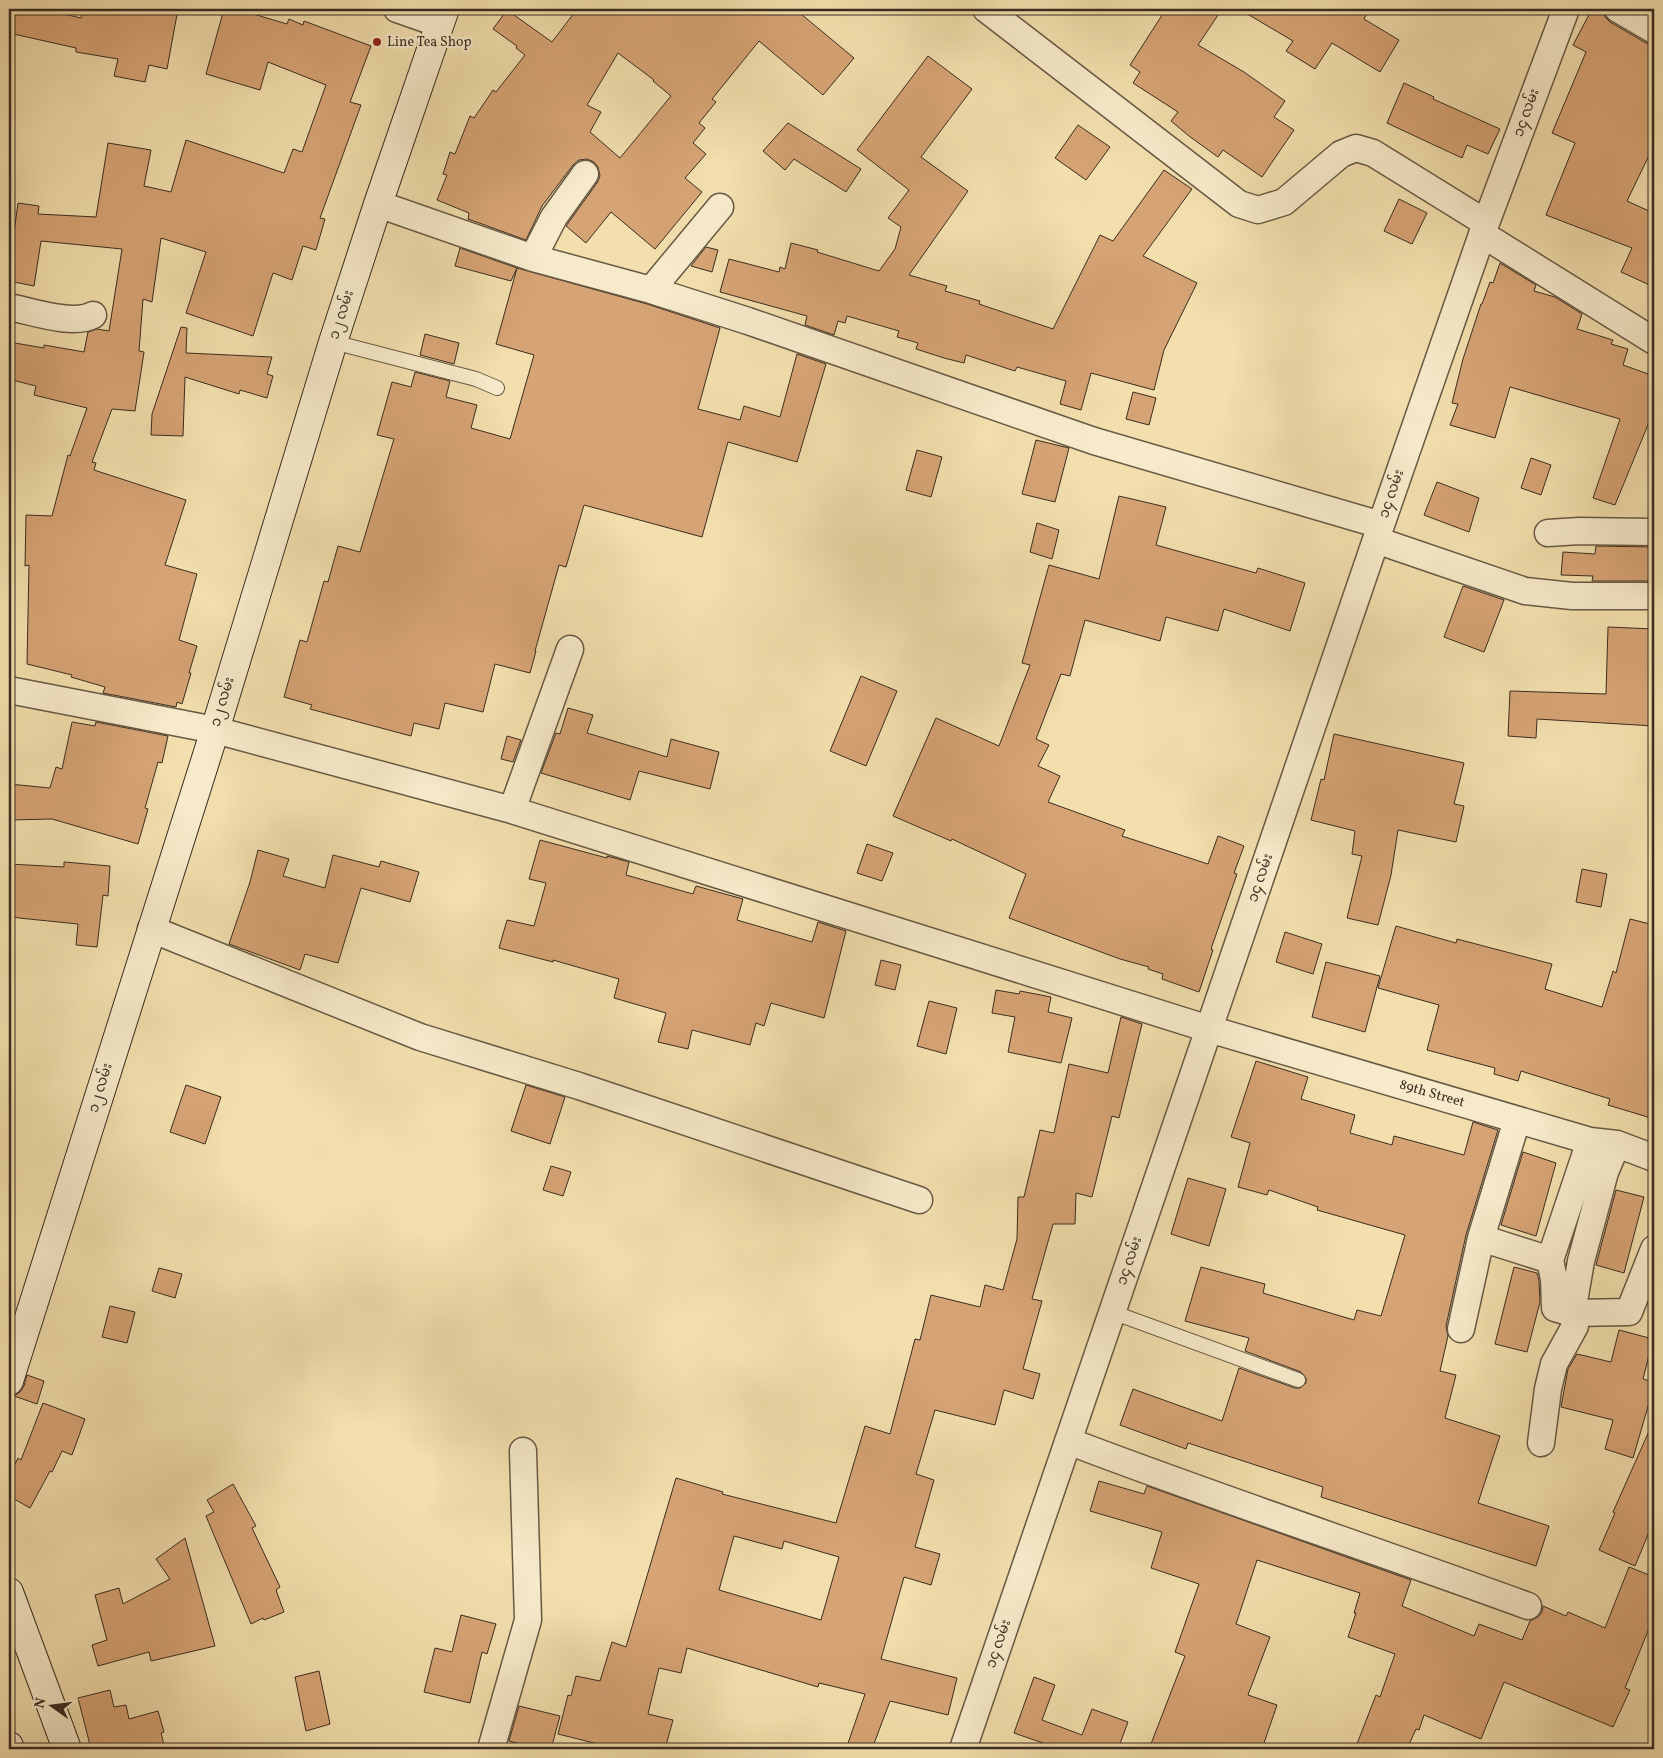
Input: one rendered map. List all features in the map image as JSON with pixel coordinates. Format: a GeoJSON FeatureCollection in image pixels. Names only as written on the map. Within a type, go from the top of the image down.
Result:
{"type":"FeatureCollection","features":[{"type":"Feature","properties":{"kind":"main road","name":"၁၂ လမ်း"},"geometry":{"type":"LineString","coordinates":[[9,1381],[150,929],[215,730],[333,342],[442,16]]}},
{"type":"Feature","properties":{"kind":"main road"},"geometry":{"type":"LineString","coordinates":[[9,1592],[66,1749]]}},
{"type":"Feature","properties":{"kind":"street"},"geometry":{"type":"LineString","coordinates":[[397,9],[442,16]]}},
{"type":"Feature","properties":{"kind":"street"},"geometry":{"type":"LineString","coordinates":[[986,9],[1239,204],[1258,210],[1284,202],[1341,154],[1356,148],[1373,153],[1654,341]]}},
{"type":"Feature","properties":{"kind":"street","name":"၁၄ လမ်း"},"geometry":{"type":"LineString","coordinates":[[963,1749],[1378,533],[1484,229],[1566,9]]}},
{"type":"Feature","properties":{"kind":"street"},"geometry":{"type":"LineString","coordinates":[[1618,9],[1654,30]]}},
{"type":"Feature","properties":{"kind":"street"},"geometry":{"type":"LineString","coordinates":[[533,258],[554,217],[585,174]]}},
{"type":"Feature","properties":{"kind":"street"},"geometry":{"type":"LineString","coordinates":[[378,204],[533,258],[650,290],[748,321],[1094,441],[1378,533],[1525,591],[1572,596],[1654,596]]}},
{"type":"Feature","properties":{"kind":"street"},"geometry":{"type":"LineString","coordinates":[[650,290],[720,207]]}},
{"type":"Feature","properties":{"kind":"street"},"geometry":{"type":"LineString","coordinates":[[9,307],[69,319],[87,318],[93,315]]}},
{"type":"Feature","properties":{"kind":"street"},"geometry":{"type":"LineString","coordinates":[[1548,533],[1579,531],[1654,532]]}},
{"type":"Feature","properties":{"kind":"street"},"geometry":{"type":"LineString","coordinates":[[512,810],[570,649]]}},
{"type":"Feature","properties":{"kind":"street","name":"89th Street"},"geometry":{"type":"LineString","coordinates":[[9,690],[215,730],[512,810],[1209,1029],[1590,1141],[1617,1144],[1654,1158]]}},
{"type":"Feature","properties":{"kind":"street"},"geometry":{"type":"LineString","coordinates":[[150,929],[420,1037],[579,1086],[919,1200]]}},
{"type":"Feature","properties":{"kind":"street"},"geometry":{"type":"LineString","coordinates":[[1462,1329],[1481,1238],[1517,1120]]}},
{"type":"Feature","properties":{"kind":"street"},"geometry":{"type":"LineString","coordinates":[[1590,1141],[1550,1260],[1554,1279],[1555,1308],[1572,1313],[1629,1312],[1654,1248]]}},
{"type":"Feature","properties":{"kind":"street"},"geometry":{"type":"LineString","coordinates":[[1541,1443],[1548,1389],[1554,1364],[1574,1326],[1572,1313],[1581,1260],[1605,1172],[1617,1144]]}},
{"type":"Feature","properties":{"kind":"street"},"geometry":{"type":"LineString","coordinates":[[1481,1238],[1550,1260]]}},
{"type":"Feature","properties":{"kind":"street"},"geometry":{"type":"LineString","coordinates":[[1068,1441],[1170,1480],[1528,1606]]}},
{"type":"Feature","properties":{"kind":"street"},"geometry":{"type":"LineString","coordinates":[[491,1749],[528,1620],[523,1451]]}},
{"type":"Feature","properties":{"kind":"lane"},"geometry":{"type":"LineString","coordinates":[[333,342],[476,379],[497,388]]}},
{"type":"Feature","properties":{"kind":"lane"},"geometry":{"type":"LineString","coordinates":[[1112,1312],[1298,1380]]}},
{"type":"Feature","properties":{"kind":"building"},"geometry":{"type":"Polygon","coordinates":[[[9,9],[42,9],[81,18],[83,9],[178,9],[167,69],[149,65],[145,82],[114,76],[118,59],[76,52],[76,48],[9,33],[9,9]]]}},
{"type":"Feature","properties":{"kind":"building"},"geometry":{"type":"Polygon","coordinates":[[[224,9],[251,9],[250,13],[287,24],[289,19],[303,25],[304,21],[371,46],[350,102],[361,105],[320,218],[325,219],[316,250],[303,246],[292,280],[273,273],[253,336],[186,313],[206,252],[161,238],[152,302],[143,299],[139,351],[144,352],[135,411],[112,409],[92,462],[96,463],[94,470],[186,500],[165,565],[197,574],[179,640],[197,646],[182,704],[177,702],[176,707],[103,693],[105,687],[71,677],[72,675],[27,664],[29,565],[25,566],[26,515],[52,516],[68,455],[70,456],[87,408],[34,395],[36,386],[12,380],[14,368],[9,367],[9,342],[44,348],[44,345],[84,352],[88,332],[97,329],[109,331],[122,249],[41,241],[34,286],[9,281],[9,269],[18,203],[39,206],[38,214],[96,217],[108,143],[151,150],[144,186],[171,192],[186,140],[284,173],[293,149],[302,152],[326,85],[268,62],[260,90],[206,74],[224,9]]]}},
{"type":"Feature","properties":{"kind":"building"},"geometry":{"type":"Polygon","coordinates":[[[577,9],[795,9],[854,58],[823,95],[759,41],[712,99],[716,102],[699,123],[705,128],[693,143],[706,154],[685,178],[702,192],[655,249],[611,212],[586,243],[566,226],[600,176],[598,167],[594,162],[587,159],[579,160],[573,165],[542,206],[526,240],[468,219],[469,213],[437,200],[447,175],[443,174],[450,152],[455,154],[470,116],[474,118],[493,90],[496,92],[525,55],[516,48],[517,46],[493,29],[507,10],[552,42],[577,9]],[[618,53],[587,105],[601,112],[590,132],[620,158],[671,96],[654,80],[618,53]]]}},
{"type":"Feature","properties":{"kind":"building"},"geometry":{"type":"Polygon","coordinates":[[[1166,9],[1222,9],[1198,45],[1244,72],[1285,101],[1274,117],[1294,130],[1262,177],[1223,150],[1218,157],[1189,136],[1171,121],[1178,112],[1133,83],[1140,72],[1130,65],[1166,9]]]}},
{"type":"Feature","properties":{"kind":"building"},"geometry":{"type":"Polygon","coordinates":[[[1239,9],[1369,9],[1364,19],[1399,40],[1380,72],[1332,43],[1315,69],[1286,51],[1293,41],[1239,9]]]}},
{"type":"Feature","properties":{"kind":"building"},"geometry":{"type":"Polygon","coordinates":[[[1592,9],[1603,9],[1605,17],[1610,22],[1646,43],[1654,45],[1654,145],[1627,201],[1649,211],[1654,199],[1654,287],[1621,272],[1632,248],[1546,215],[1575,143],[1552,133],[1586,52],[1573,45],[1592,9]]]}},
{"type":"Feature","properties":{"kind":"building"},"geometry":{"type":"Polygon","coordinates":[[[928,56],[972,89],[921,157],[968,191],[909,275],[947,286],[945,291],[980,301],[979,304],[1053,329],[1100,235],[1113,241],[1164,170],[1192,189],[1143,256],[1197,283],[1164,350],[1154,390],[1091,373],[1081,410],[1060,404],[1066,381],[1017,367],[1015,371],[966,355],[964,363],[944,358],[916,349],[918,343],[897,337],[899,331],[847,316],[845,323],[838,321],[834,335],[805,325],[807,316],[720,292],[729,259],[779,272],[780,267],[785,269],[791,243],[818,250],[817,252],[879,271],[895,249],[901,227],[888,218],[909,190],[857,150],[928,56]]]}},
{"type":"Feature","properties":{"kind":"building"},"geometry":{"type":"Polygon","coordinates":[[[1404,83],[1434,97],[1433,99],[1500,129],[1488,154],[1467,145],[1462,158],[1387,123],[1404,83]]]}},
{"type":"Feature","properties":{"kind":"building"},"geometry":{"type":"Polygon","coordinates":[[[788,123],[861,169],[846,192],[794,159],[785,170],[763,151],[788,123]]]}},
{"type":"Feature","properties":{"kind":"building"},"geometry":{"type":"Polygon","coordinates":[[[1078,125],[1110,147],[1086,180],[1055,158],[1078,125]]]}},
{"type":"Feature","properties":{"kind":"building"},"geometry":{"type":"Polygon","coordinates":[[[1399,199],[1427,213],[1412,244],[1384,231],[1399,199]]]}},
{"type":"Feature","properties":{"kind":"building"},"geometry":{"type":"Polygon","coordinates":[[[706,247],[718,250],[712,272],[691,266],[706,247]]]}},
{"type":"Feature","properties":{"kind":"building"},"geometry":{"type":"Polygon","coordinates":[[[460,248],[517,268],[511,281],[455,266],[460,248]]]}},
{"type":"Feature","properties":{"kind":"building"},"geometry":{"type":"Polygon","coordinates":[[[1500,263],[1536,285],[1534,291],[1555,297],[1582,314],[1577,329],[1613,340],[1611,344],[1628,349],[1623,365],[1654,376],[1654,410],[1615,505],[1593,498],[1620,419],[1510,387],[1495,438],[1450,425],[1458,404],[1452,403],[1463,359],[1481,304],[1490,282],[1493,283],[1500,263]]]}},
{"type":"Feature","properties":{"kind":"building"},"geometry":{"type":"Polygon","coordinates":[[[517,268],[647,304],[720,328],[698,409],[740,420],[744,406],[780,417],[797,354],[826,364],[797,462],[728,442],[702,537],[584,505],[566,567],[559,565],[530,673],[495,664],[483,712],[445,703],[439,729],[414,723],[411,736],[310,709],[312,705],[284,697],[300,640],[307,642],[324,581],[328,582],[338,546],[360,552],[394,439],[377,435],[392,382],[411,387],[415,372],[450,381],[446,397],[477,405],[471,428],[510,439],[534,355],[496,344],[517,268]]]}},
{"type":"Feature","properties":{"kind":"building"},"geometry":{"type":"Polygon","coordinates":[[[181,327],[187,328],[186,353],[272,357],[267,374],[273,376],[267,398],[240,390],[239,394],[185,377],[183,436],[151,435],[152,414],[181,327]]]}},
{"type":"Feature","properties":{"kind":"building"},"geometry":{"type":"Polygon","coordinates":[[[425,334],[459,343],[454,364],[420,355],[425,334]]]}},
{"type":"Feature","properties":{"kind":"building"},"geometry":{"type":"Polygon","coordinates":[[[1133,392],[1156,398],[1149,425],[1126,419],[1133,392]]]}},
{"type":"Feature","properties":{"kind":"building"},"geometry":{"type":"Polygon","coordinates":[[[1036,440],[1069,448],[1055,502],[1022,494],[1036,440]]]}},
{"type":"Feature","properties":{"kind":"building"},"geometry":{"type":"Polygon","coordinates":[[[917,450],[942,457],[931,497],[906,490],[917,450]]]}},
{"type":"Feature","properties":{"kind":"building"},"geometry":{"type":"Polygon","coordinates":[[[1531,458],[1551,465],[1541,495],[1521,488],[1531,458]]]}},
{"type":"Feature","properties":{"kind":"building"},"geometry":{"type":"Polygon","coordinates":[[[1437,482],[1479,498],[1469,532],[1424,515],[1437,482]]]}},
{"type":"Feature","properties":{"kind":"building"},"geometry":{"type":"Polygon","coordinates":[[[1119,496],[1166,507],[1156,545],[1256,573],[1258,568],[1305,583],[1290,631],[1224,609],[1218,631],[1166,617],[1160,641],[1085,620],[1070,676],[1061,674],[1036,739],[1049,745],[1038,766],[1060,776],[1048,802],[1125,830],[1122,836],[1208,864],[1218,836],[1244,846],[1234,873],[1237,874],[1211,949],[1213,950],[1199,992],[1162,979],[1163,974],[1148,969],[1149,967],[1120,959],[1009,918],[1026,874],[952,839],[951,841],[893,816],[936,718],[999,746],[1030,665],[1022,663],[1049,565],[1099,579],[1119,496]]]}},
{"type":"Feature","properties":{"kind":"building"},"geometry":{"type":"Polygon","coordinates":[[[1037,523],[1059,530],[1052,559],[1030,552],[1037,523]]]}},
{"type":"Feature","properties":{"kind":"building"},"geometry":{"type":"Polygon","coordinates":[[[1596,546],[1654,547],[1654,581],[1592,581],[1593,576],[1561,575],[1563,552],[1595,554],[1596,546]]]}},
{"type":"Feature","properties":{"kind":"building"},"geometry":{"type":"Polygon","coordinates":[[[1463,586],[1504,600],[1484,652],[1444,637],[1463,586]]]}},
{"type":"Feature","properties":{"kind":"building"},"geometry":{"type":"Polygon","coordinates":[[[1608,627],[1654,629],[1654,726],[1537,719],[1536,738],[1508,736],[1510,691],[1606,694],[1608,627]]]}},
{"type":"Feature","properties":{"kind":"building"},"geometry":{"type":"Polygon","coordinates":[[[861,676],[897,691],[866,766],[830,751],[861,676]]]}},
{"type":"Feature","properties":{"kind":"building"},"geometry":{"type":"Polygon","coordinates":[[[568,708],[593,715],[587,733],[667,757],[671,739],[719,752],[710,789],[639,771],[630,800],[541,773],[556,733],[560,734],[568,708]]]}},
{"type":"Feature","properties":{"kind":"building"},"geometry":{"type":"Polygon","coordinates":[[[72,722],[95,726],[96,722],[168,736],[162,763],[158,762],[145,808],[148,809],[138,844],[52,819],[9,820],[9,784],[50,788],[56,767],[62,769],[72,722]]]}},
{"type":"Feature","properties":{"kind":"building"},"geometry":{"type":"Polygon","coordinates":[[[1334,734],[1464,763],[1454,804],[1464,806],[1456,842],[1398,830],[1391,875],[1378,925],[1347,918],[1362,856],[1352,854],[1355,831],[1311,820],[1321,779],[1324,780],[1334,734]]]}},
{"type":"Feature","properties":{"kind":"building"},"geometry":{"type":"Polygon","coordinates":[[[507,736],[521,740],[513,762],[501,759],[507,736]]]}},
{"type":"Feature","properties":{"kind":"building"},"geometry":{"type":"Polygon","coordinates":[[[540,840],[629,862],[626,875],[693,894],[696,886],[743,899],[737,920],[812,942],[818,922],[846,931],[824,1018],[771,1003],[764,1026],[756,1023],[750,1045],[692,1030],[688,1049],[658,1042],[666,1013],[614,998],[619,979],[553,960],[553,962],[499,948],[507,920],[534,926],[546,883],[529,879],[540,840]]]}},
{"type":"Feature","properties":{"kind":"building"},"geometry":{"type":"Polygon","coordinates":[[[867,844],[893,853],[882,881],[857,873],[867,844]]]}},
{"type":"Feature","properties":{"kind":"building"},"geometry":{"type":"Polygon","coordinates":[[[258,850],[289,859],[283,876],[325,888],[333,855],[379,867],[381,861],[419,872],[410,902],[361,888],[338,963],[305,954],[300,970],[229,944],[250,882],[258,850]]]}},
{"type":"Feature","properties":{"kind":"building"},"geometry":{"type":"Polygon","coordinates":[[[64,862],[110,866],[108,896],[103,895],[97,947],[76,945],[78,924],[9,916],[9,864],[64,867],[64,862]]]}},
{"type":"Feature","properties":{"kind":"building"},"geometry":{"type":"Polygon","coordinates":[[[1582,869],[1607,874],[1601,907],[1576,902],[1582,869]]]}},
{"type":"Feature","properties":{"kind":"building"},"geometry":{"type":"Polygon","coordinates":[[[1630,919],[1654,925],[1654,1119],[1608,1105],[1610,1099],[1521,1071],[1518,1081],[1494,1074],[1495,1068],[1427,1050],[1439,1005],[1378,988],[1396,926],[1456,943],[1457,939],[1552,964],[1545,989],[1602,1007],[1613,971],[1616,973],[1630,919]]]}},
{"type":"Feature","properties":{"kind":"building"},"geometry":{"type":"Polygon","coordinates":[[[1285,932],[1322,944],[1313,974],[1276,962],[1285,932]]]}},
{"type":"Feature","properties":{"kind":"building"},"geometry":{"type":"Polygon","coordinates":[[[881,960],[901,965],[895,990],[875,985],[881,960]]]}},
{"type":"Feature","properties":{"kind":"building"},"geometry":{"type":"Polygon","coordinates":[[[1326,962],[1380,976],[1365,1032],[1312,1017],[1326,962]]]}},
{"type":"Feature","properties":{"kind":"building"},"geometry":{"type":"Polygon","coordinates":[[[996,990],[1019,994],[1020,991],[1051,997],[1048,1012],[1072,1018],[1061,1063],[1008,1052],[1015,1017],[992,1013],[996,990]]]}},
{"type":"Feature","properties":{"kind":"building"},"geometry":{"type":"Polygon","coordinates":[[[929,1001],[957,1008],[946,1054],[917,1046],[929,1001]]]}},
{"type":"Feature","properties":{"kind":"building"},"geometry":{"type":"Polygon","coordinates":[[[1121,1017],[1142,1024],[1119,1118],[1112,1116],[1092,1197],[1076,1193],[1075,1224],[1053,1224],[1032,1299],[1042,1301],[1023,1369],[1040,1374],[1033,1399],[1004,1390],[995,1425],[935,1410],[916,1474],[934,1480],[915,1547],[940,1554],[931,1585],[904,1577],[881,1659],[957,1678],[948,1715],[890,1701],[872,1749],[846,1749],[865,1694],[819,1683],[818,1687],[687,1648],[681,1673],[659,1668],[648,1714],[673,1720],[665,1749],[596,1749],[598,1744],[558,1734],[568,1695],[571,1696],[576,1676],[600,1681],[612,1642],[626,1647],[676,1478],[723,1492],[722,1494],[836,1523],[865,1426],[890,1434],[915,1339],[920,1340],[931,1295],[980,1307],[985,1285],[1003,1290],[1017,1239],[1018,1197],[1024,1197],[1040,1130],[1054,1133],[1069,1064],[1108,1073],[1121,1017]],[[734,1536],[719,1590],[821,1620],[839,1557],[784,1541],[782,1549],[734,1536]]]}},
{"type":"Feature","properties":{"kind":"building"},"geometry":{"type":"Polygon","coordinates":[[[1256,1061],[1308,1077],[1301,1099],[1355,1115],[1350,1133],[1392,1145],[1394,1136],[1464,1155],[1473,1122],[1498,1130],[1466,1235],[1446,1326],[1448,1336],[1440,1371],[1456,1375],[1445,1418],[1500,1436],[1478,1503],[1549,1526],[1536,1566],[1321,1497],[1323,1487],[1188,1443],[1186,1449],[1120,1425],[1133,1389],[1222,1421],[1239,1368],[1295,1388],[1300,1388],[1306,1383],[1306,1378],[1301,1372],[1245,1351],[1249,1338],[1185,1321],[1201,1267],[1265,1284],[1263,1293],[1354,1320],[1357,1310],[1381,1316],[1405,1235],[1317,1210],[1318,1207],[1269,1190],[1267,1195],[1238,1187],[1250,1143],[1231,1137],[1256,1061]]]}},
{"type":"Feature","properties":{"kind":"building"},"geometry":{"type":"Polygon","coordinates":[[[186,1085],[221,1097],[205,1144],[170,1132],[186,1085]]]}},
{"type":"Feature","properties":{"kind":"building"},"geometry":{"type":"Polygon","coordinates":[[[526,1085],[565,1097],[550,1144],[511,1131],[526,1085]]]}},
{"type":"Feature","properties":{"kind":"building"},"geometry":{"type":"Polygon","coordinates":[[[1523,1152],[1556,1163],[1536,1236],[1501,1225],[1523,1152]]]}},
{"type":"Feature","properties":{"kind":"building"},"geometry":{"type":"Polygon","coordinates":[[[551,1166],[571,1172],[563,1196],[543,1190],[551,1166]]]}},
{"type":"Feature","properties":{"kind":"building"},"geometry":{"type":"Polygon","coordinates":[[[1188,1178],[1226,1189],[1209,1246],[1171,1234],[1188,1178]]]}},
{"type":"Feature","properties":{"kind":"building"},"geometry":{"type":"Polygon","coordinates":[[[1616,1190],[1644,1197],[1624,1273],[1596,1265],[1616,1190]]]}},
{"type":"Feature","properties":{"kind":"building"},"geometry":{"type":"Polygon","coordinates":[[[1514,1267],[1537,1273],[1539,1281],[1540,1302],[1527,1352],[1495,1344],[1514,1267]]]}},
{"type":"Feature","properties":{"kind":"building"},"geometry":{"type":"Polygon","coordinates":[[[159,1268],[182,1274],[175,1298],[152,1291],[159,1268]]]}},
{"type":"Feature","properties":{"kind":"building"},"geometry":{"type":"Polygon","coordinates":[[[110,1306],[135,1312],[127,1343],[102,1337],[110,1306]]]}},
{"type":"Feature","properties":{"kind":"building"},"geometry":{"type":"Polygon","coordinates":[[[1619,1330],[1653,1339],[1643,1379],[1654,1382],[1654,1386],[1633,1458],[1605,1449],[1613,1420],[1561,1407],[1568,1369],[1577,1354],[1611,1362],[1619,1330]]]}},
{"type":"Feature","properties":{"kind":"building"},"geometry":{"type":"Polygon","coordinates":[[[27,1375],[44,1381],[37,1404],[14,1396],[24,1386],[27,1375]]]}},
{"type":"Feature","properties":{"kind":"building"},"geometry":{"type":"Polygon","coordinates":[[[43,1403],[85,1419],[72,1455],[62,1451],[52,1472],[50,1471],[30,1508],[9,1496],[9,1476],[18,1458],[21,1460],[43,1403]]]}},
{"type":"Feature","properties":{"kind":"building"},"geometry":{"type":"Polygon","coordinates":[[[1654,1420],[1654,1520],[1635,1566],[1599,1550],[1615,1513],[1613,1512],[1654,1420]]]}},
{"type":"Feature","properties":{"kind":"building"},"geometry":{"type":"Polygon","coordinates":[[[1099,1481],[1144,1494],[1147,1486],[1411,1580],[1402,1606],[1474,1636],[1479,1624],[1522,1640],[1530,1621],[1538,1617],[1542,1612],[1543,1606],[1566,1616],[1568,1612],[1605,1628],[1629,1567],[1654,1577],[1654,1616],[1625,1688],[1630,1690],[1613,1727],[1504,1682],[1481,1739],[1424,1715],[1419,1730],[1416,1729],[1407,1749],[1355,1749],[1376,1695],[1380,1697],[1395,1654],[1348,1637],[1360,1593],[1257,1560],[1236,1624],[1270,1637],[1248,1695],[1277,1705],[1262,1749],[1149,1749],[1185,1656],[1175,1652],[1199,1584],[1151,1568],[1162,1532],[1090,1511],[1099,1481]]]}},
{"type":"Feature","properties":{"kind":"building"},"geometry":{"type":"Polygon","coordinates":[[[233,1484],[256,1526],[252,1528],[280,1587],[276,1590],[284,1612],[264,1620],[263,1618],[251,1624],[206,1516],[214,1512],[207,1500],[233,1484]]]}},
{"type":"Feature","properties":{"kind":"building"},"geometry":{"type":"Polygon","coordinates":[[[185,1538],[215,1646],[151,1661],[149,1652],[98,1666],[92,1645],[107,1640],[95,1595],[119,1588],[123,1604],[170,1579],[156,1559],[185,1538]]]}},
{"type":"Feature","properties":{"kind":"building"},"geometry":{"type":"Polygon","coordinates":[[[461,1615],[496,1624],[487,1654],[482,1652],[470,1703],[424,1692],[435,1648],[452,1652],[461,1615]]]}},
{"type":"Feature","properties":{"kind":"building"},"geometry":{"type":"Polygon","coordinates":[[[319,1671],[330,1724],[306,1731],[295,1677],[319,1671]]]}},
{"type":"Feature","properties":{"kind":"building"},"geometry":{"type":"Polygon","coordinates":[[[1034,1677],[1055,1685],[1042,1720],[1082,1735],[1092,1709],[1128,1722],[1118,1749],[1041,1749],[1043,1743],[1014,1733],[1034,1677]]]}},
{"type":"Feature","properties":{"kind":"building"},"geometry":{"type":"Polygon","coordinates":[[[110,1690],[114,1707],[126,1705],[129,1719],[158,1711],[164,1732],[161,1733],[165,1749],[91,1749],[78,1698],[110,1690]]]}},
{"type":"Feature","properties":{"kind":"building"},"geometry":{"type":"Polygon","coordinates":[[[519,1706],[560,1716],[551,1749],[541,1749],[509,1741],[519,1706]]]}},
{"type":"Feature","properties":{"kind":"place","name":"Line Tea Shop"},"geometry":{"type":"Point","coordinates":[377,42]}}]}
